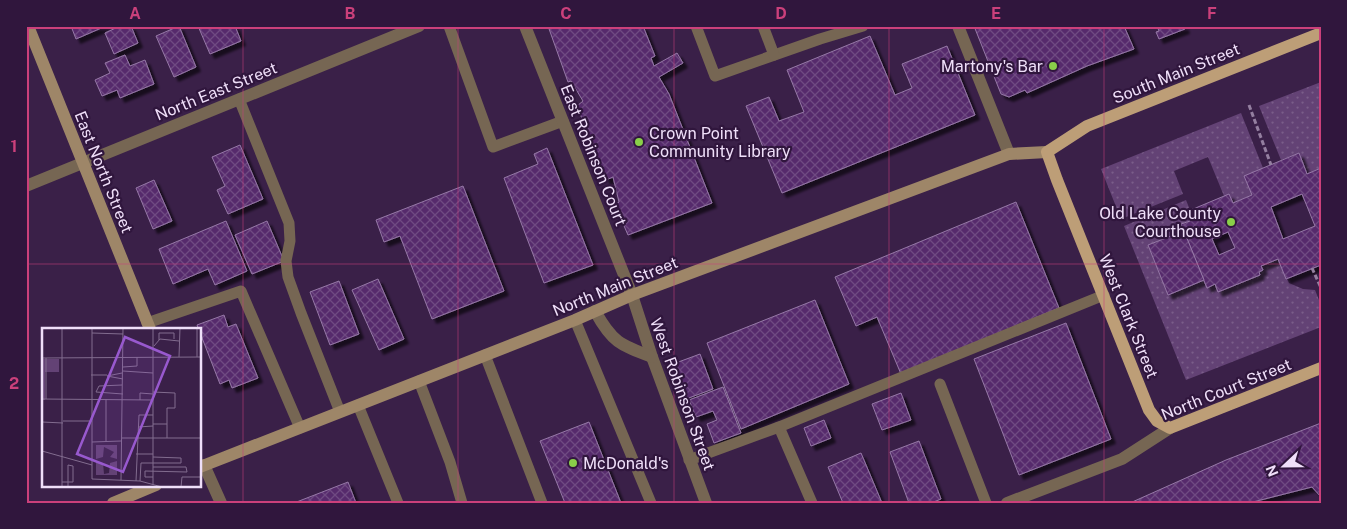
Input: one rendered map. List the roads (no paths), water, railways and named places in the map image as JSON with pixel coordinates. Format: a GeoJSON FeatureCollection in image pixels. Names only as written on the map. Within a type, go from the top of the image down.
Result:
{"type":"FeatureCollection","features":[{"type":"Feature","properties":{"kind":"main road","name":"East North Street"},"geometry":{"type":"LineString","coordinates":[[28,26],[149,326]]}},
{"type":"Feature","properties":{"kind":"main road","name":"South Main Street"},"geometry":{"type":"LineString","coordinates":[[1047,152],[1087,126],[1321,33]]}},
{"type":"Feature","properties":{"kind":"main road","name":"North Main Street"},"geometry":{"type":"LineString","coordinates":[[202,462],[300,428],[575,320],[632,295],[1009,154],[1047,152]]}},
{"type":"Feature","properties":{"kind":"main road","name":"West Clark Street"},"geometry":{"type":"LineString","coordinates":[[1047,152],[1149,410],[1157,421],[1170,428]]}},
{"type":"Feature","properties":{"kind":"main road","name":"North Court Street"},"geometry":{"type":"LineString","coordinates":[[1170,428],[1321,368]]}},
{"type":"Feature","properties":{"kind":"main road"},"geometry":{"type":"LineString","coordinates":[[113,503],[154,486]]}},
{"type":"Feature","properties":{"kind":"street","name":"North East Street"},"geometry":{"type":"LineString","coordinates":[[26,186],[419,26]]}},
{"type":"Feature","properties":{"kind":"street","name":"East Robinson Court"},"geometry":{"type":"LineString","coordinates":[[525,26],[632,295]]}},
{"type":"Feature","properties":{"kind":"street"},"geometry":{"type":"LineString","coordinates":[[958,26],[1009,154]]}},
{"type":"Feature","properties":{"kind":"street","name":"West Robinson Street"},"geometry":{"type":"LineString","coordinates":[[632,295],[652,357],[706,503]]}},
{"type":"Feature","properties":{"kind":"street"},"geometry":{"type":"LineString","coordinates":[[595,311],[610,336],[627,347],[652,357]]}},
{"type":"Feature","properties":{"kind":"street","name":"North Court Street"},"geometry":{"type":"LineString","coordinates":[[1007,503],[1122,458],[1170,428]]}},
{"type":"Feature","properties":{"kind":"street"},"geometry":{"type":"LineString","coordinates":[[202,462],[221,503]]}},
{"type":"Feature","properties":{"kind":"lane"},"geometry":{"type":"LineString","coordinates":[[449,26],[493,147],[563,121]]}},
{"type":"Feature","properties":{"kind":"lane"},"geometry":{"type":"LineString","coordinates":[[696,26],[715,76],[774,55],[830,31],[863,26]]}},
{"type":"Feature","properties":{"kind":"lane"},"geometry":{"type":"LineString","coordinates":[[763,26],[774,55]]}},
{"type":"Feature","properties":{"kind":"lane"},"geometry":{"type":"LineString","coordinates":[[239,99],[290,223],[290,241],[286,261],[288,277],[340,412]]}},
{"type":"Feature","properties":{"kind":"lane"},"geometry":{"type":"LineString","coordinates":[[149,326],[240,291],[300,428]]}},
{"type":"Feature","properties":{"kind":"lane"},"geometry":{"type":"LineString","coordinates":[[689,460],[779,427],[1104,296]]}},
{"type":"Feature","properties":{"kind":"lane"},"geometry":{"type":"LineString","coordinates":[[575,320],[651,503]]}},
{"type":"Feature","properties":{"kind":"lane"},"geometry":{"type":"LineString","coordinates":[[485,355],[542,503]]}},
{"type":"Feature","properties":{"kind":"lane"},"geometry":{"type":"LineString","coordinates":[[419,381],[450,462],[462,503]]}},
{"type":"Feature","properties":{"kind":"lane"},"geometry":{"type":"LineString","coordinates":[[940,384],[986,503]]}},
{"type":"Feature","properties":{"kind":"lane"},"geometry":{"type":"LineString","coordinates":[[358,405],[398,503]]}},
{"type":"Feature","properties":{"kind":"lane"},"geometry":{"type":"LineString","coordinates":[[779,427],[812,503]]}},
{"type":"Feature","properties":{"kind":"place","name":"Martony's Bar"},"geometry":{"type":"Point","coordinates":[1053,66]}},
{"type":"Feature","properties":{"kind":"place","name":"Crown Point Community Library"},"geometry":{"type":"Point","coordinates":[639,142]}},
{"type":"Feature","properties":{"kind":"place","name":"Old Lake County Courthouse"},"geometry":{"type":"Point","coordinates":[1231,222]}},
{"type":"Feature","properties":{"kind":"place","name":"McDonald's"},"geometry":{"type":"Point","coordinates":[573,463]}}]}
